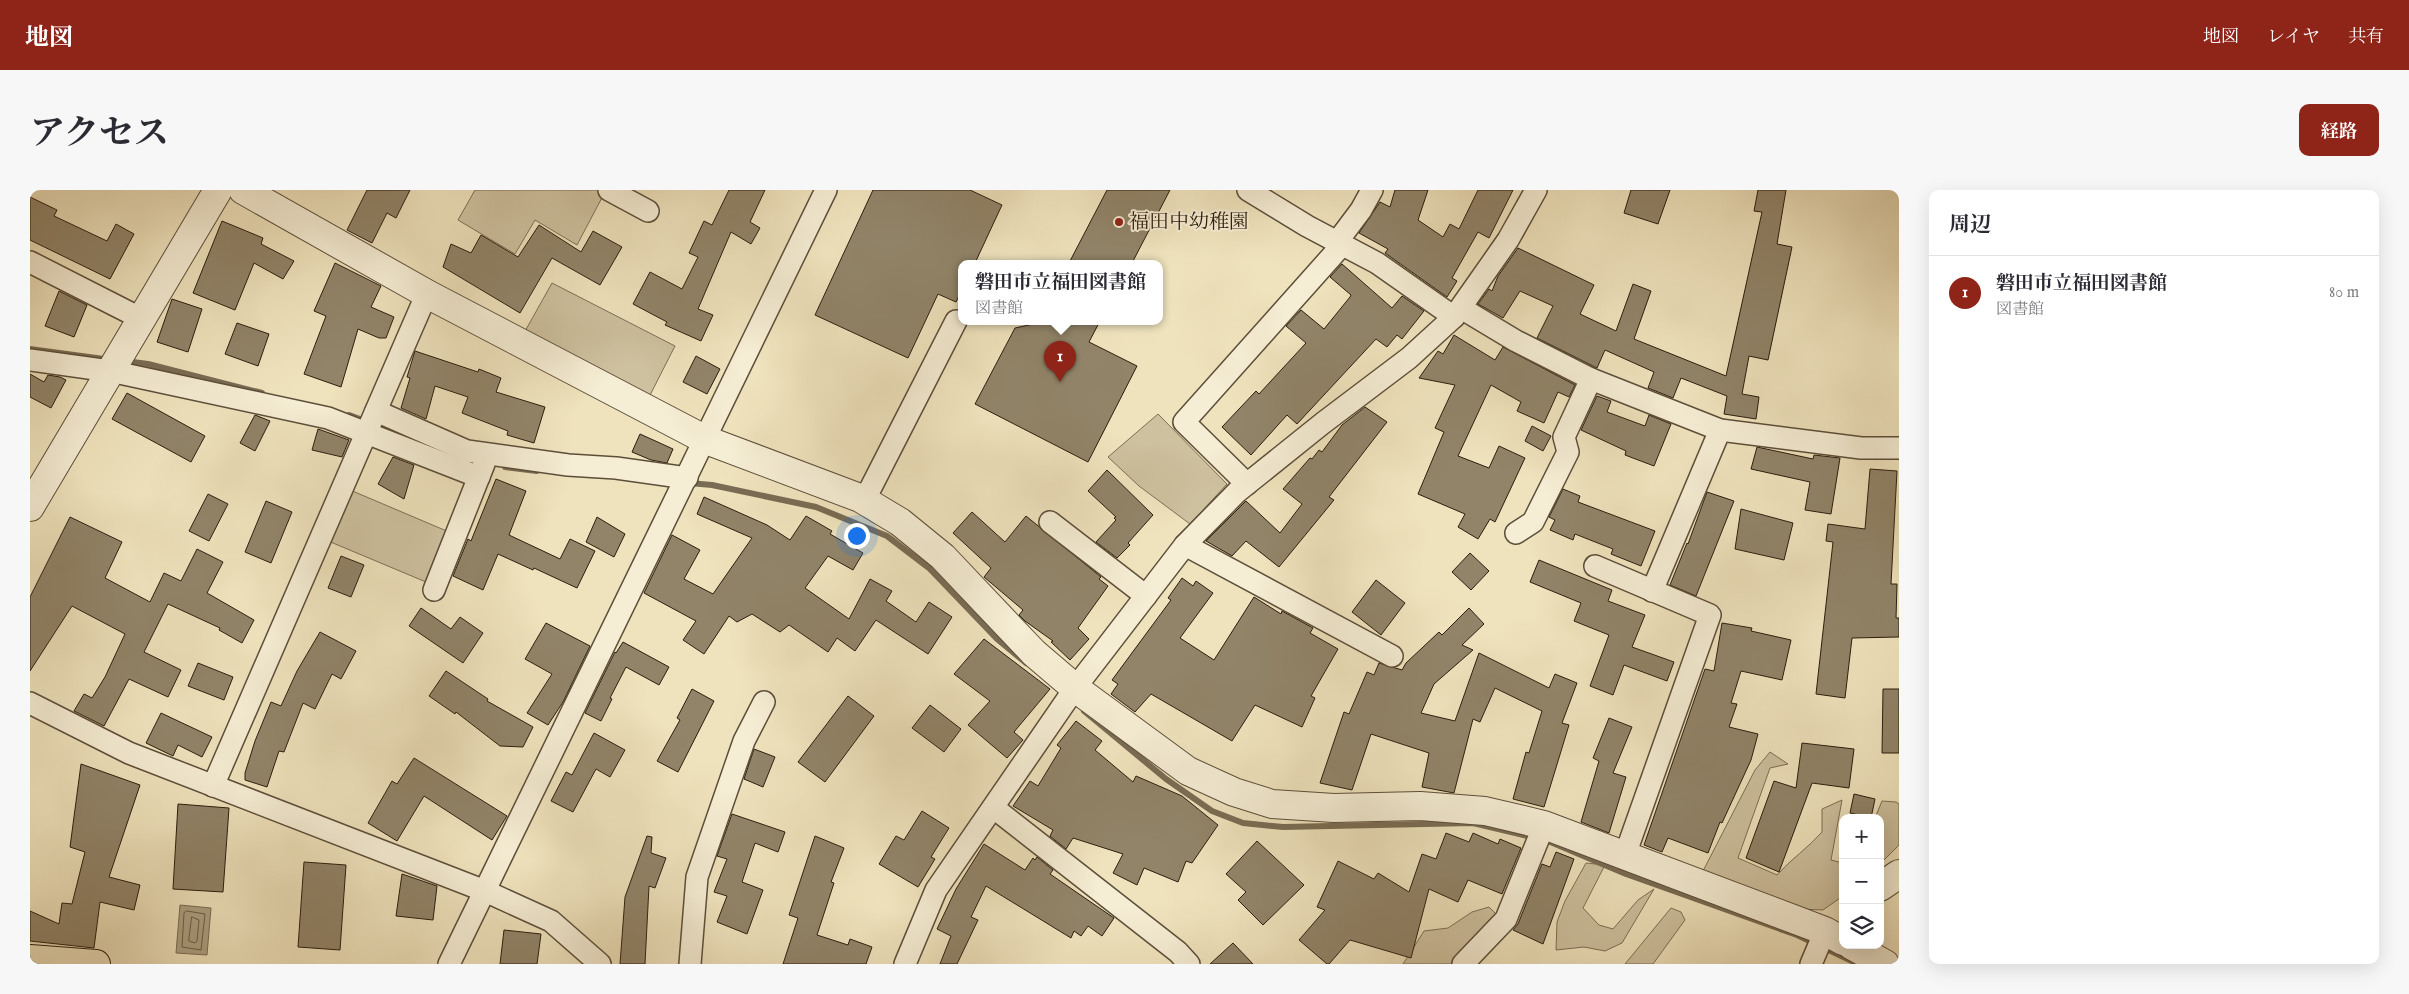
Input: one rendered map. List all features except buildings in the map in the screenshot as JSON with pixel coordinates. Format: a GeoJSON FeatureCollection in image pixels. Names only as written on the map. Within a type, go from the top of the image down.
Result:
{"type":"FeatureCollection","features":[{"type":"Feature","properties":{"kind":"main road"},"geometry":{"type":"LineString","coordinates":[[30,959],[96,964]]}},
{"type":"Feature","properties":{"kind":"street"},"geometry":{"type":"LineString","coordinates":[[30,507],[140,318],[218,190]]}},
{"type":"Feature","properties":{"kind":"street"},"geometry":{"type":"LineString","coordinates":[[243,190],[429,295],[706,440],[864,501],[900,522],[943,557],[1034,653],[1075,688],[1188,771],[1234,792],[1272,804],[1334,808],[1420,806],[1485,811],[1544,824],[1625,855],[1837,930],[1811,964]]}},
{"type":"Feature","properties":{"kind":"street"},"geometry":{"type":"LineString","coordinates":[[609,190],[648,211]]}},
{"type":"Feature","properties":{"kind":"street"},"geometry":{"type":"LineString","coordinates":[[449,964],[706,440],[826,190]]}},
{"type":"Feature","properties":{"kind":"street"},"geometry":{"type":"LineString","coordinates":[[1248,190],[1377,263],[1458,312],[1591,379],[1720,430],[1862,448],[1899,448]]}},
{"type":"Feature","properties":{"kind":"street"},"geometry":{"type":"LineString","coordinates":[[1247,484],[1184,422],[1340,243],[1372,190]]}},
{"type":"Feature","properties":{"kind":"street"},"geometry":{"type":"LineString","coordinates":[[905,964],[936,890],[1075,688],[1185,545],[1247,484],[1409,358],[1458,312],[1508,240],[1536,190]]}},
{"type":"Feature","properties":{"kind":"street"},"geometry":{"type":"LineString","coordinates":[[30,262],[140,318]]}},
{"type":"Feature","properties":{"kind":"street"},"geometry":{"type":"LineString","coordinates":[[213,786],[421,306],[429,295]]}},
{"type":"Feature","properties":{"kind":"street"},"geometry":{"type":"LineString","coordinates":[[864,501],[956,321]]}},
{"type":"Feature","properties":{"kind":"street"},"geometry":{"type":"LineString","coordinates":[[30,360],[110,370],[328,418],[479,477]]}},
{"type":"Feature","properties":{"kind":"street"},"geometry":{"type":"LineString","coordinates":[[1516,533],[1533,522],[1568,452],[1564,437],[1591,379]]}},
{"type":"Feature","properties":{"kind":"street"},"geometry":{"type":"LineString","coordinates":[[376,411],[460,448],[568,466],[616,468],[687,478]]}},
{"type":"Feature","properties":{"kind":"street"},"geometry":{"type":"LineString","coordinates":[[1652,591],[1720,430]]}},
{"type":"Feature","properties":{"kind":"street"},"geometry":{"type":"LineString","coordinates":[[434,590],[488,454]]}},
{"type":"Feature","properties":{"kind":"street"},"geometry":{"type":"LineString","coordinates":[[1050,522],[1146,596]]}},
{"type":"Feature","properties":{"kind":"street"},"geometry":{"type":"LineString","coordinates":[[1185,545],[1392,656]]}},
{"type":"Feature","properties":{"kind":"street"},"geometry":{"type":"LineString","coordinates":[[1595,566],[1710,615],[1625,855]]}},
{"type":"Feature","properties":{"kind":"street"},"geometry":{"type":"LineString","coordinates":[[690,964],[697,876],[744,741],[764,702]]}},
{"type":"Feature","properties":{"kind":"street"},"geometry":{"type":"LineString","coordinates":[[30,703],[128,753],[485,891],[551,921],[600,964]]}},
{"type":"Feature","properties":{"kind":"street"},"geometry":{"type":"LineString","coordinates":[[994,808],[1178,952],[1189,964]]}},
{"type":"Feature","properties":{"kind":"street"},"geometry":{"type":"LineString","coordinates":[[1463,964],[1506,919],[1544,824]]}},
{"type":"Feature","properties":{"kind":"street"},"geometry":{"type":"LineString","coordinates":[[1884,884],[1899,874]]}},
{"type":"Feature","properties":{"kind":"street"},"geometry":{"type":"LineString","coordinates":[[1858,949],[1885,964]]}},
{"type":"Feature","properties":{"kind":"shaded area"},"geometry":{"type":"Polygon","coordinates":[[[475,190],[606,190],[577,245],[535,220],[515,254],[458,220],[475,190]]]}},
{"type":"Feature","properties":{"kind":"shaded area"},"geometry":{"type":"Polygon","coordinates":[[[552,283],[675,346],[644,407],[519,342],[552,283]]]}},
{"type":"Feature","properties":{"kind":"shaded area"},"geometry":{"type":"Polygon","coordinates":[[[1158,414],[1227,484],[1190,524],[1139,486],[1108,457],[1158,414]]]}},
{"type":"Feature","properties":{"kind":"shaded area"},"geometry":{"type":"Polygon","coordinates":[[[343,487],[449,532],[426,582],[321,538],[343,487]]]}},
{"type":"Feature","properties":{"kind":"shaded area"},"geometry":{"type":"Polygon","coordinates":[[[1770,752],[1788,764],[1770,768],[1738,858],[1777,875],[1822,832],[1822,809],[1842,800],[1831,860],[1839,862],[1839,899],[1823,910],[1799,909],[1703,871],[1755,770],[1770,752]]]}},
{"type":"Feature","properties":{"kind":"shaded area"},"geometry":{"type":"Polygon","coordinates":[[[1882,801],[1899,804],[1899,845],[1884,860],[1884,814],[1877,814],[1882,801]]]}},
{"type":"Feature","properties":{"kind":"shaded area"},"geometry":{"type":"Polygon","coordinates":[[[1586,863],[1605,865],[1583,908],[1599,925],[1613,929],[1638,900],[1654,889],[1622,943],[1605,951],[1584,947],[1556,950],[1557,922],[1565,901],[1586,863]]]}},
{"type":"Feature","properties":{"kind":"shaded area"},"geometry":{"type":"Polygon","coordinates":[[[1489,907],[1500,918],[1455,964],[1403,964],[1424,931],[1448,928],[1472,912],[1489,907]]]}},
{"type":"Feature","properties":{"kind":"shaded area"},"geometry":{"type":"Polygon","coordinates":[[[1671,908],[1681,912],[1685,920],[1653,964],[1625,964],[1671,908]]]}},
{"type":"Feature","properties":{"kind":"water"},"geometry":{"type":"Polygon","coordinates":[[[180,905],[211,908],[207,955],[176,953],[180,905]]]}},
{"type":"Feature","properties":{"kind":"waterway"},"geometry":{"type":"LineString","coordinates":[[30,349],[111,360]]}},
{"type":"Feature","properties":{"kind":"waterway"},"geometry":{"type":"LineString","coordinates":[[125,361],[148,364],[262,393]]}},
{"type":"Feature","properties":{"kind":"waterway"},"geometry":{"type":"LineString","coordinates":[[349,415],[422,442]]}},
{"type":"Feature","properties":{"kind":"waterway"},"geometry":{"type":"LineString","coordinates":[[505,467],[537,471]]}},
{"type":"Feature","properties":{"kind":"waterway"},"geometry":{"type":"LineString","coordinates":[[689,483],[712,485],[816,507],[887,536],[929,568],[997,639],[1026,663]]}},
{"type":"Feature","properties":{"kind":"waterway"},"geometry":{"type":"LineString","coordinates":[[1084,711],[1166,779],[1212,811],[1243,823],[1283,827],[1473,823],[1548,841],[1626,874],[1797,935],[1856,963]]}},
{"type":"Feature","properties":{"kind":"place","name":"福田中幼稚園"},"geometry":{"type":"Point","coordinates":[1119,222]}},
{"type":"Feature","properties":{"kind":"place","name":"磐田市立福田図書館"},"geometry":{"type":"Point","coordinates":[1060,382]}}]}
